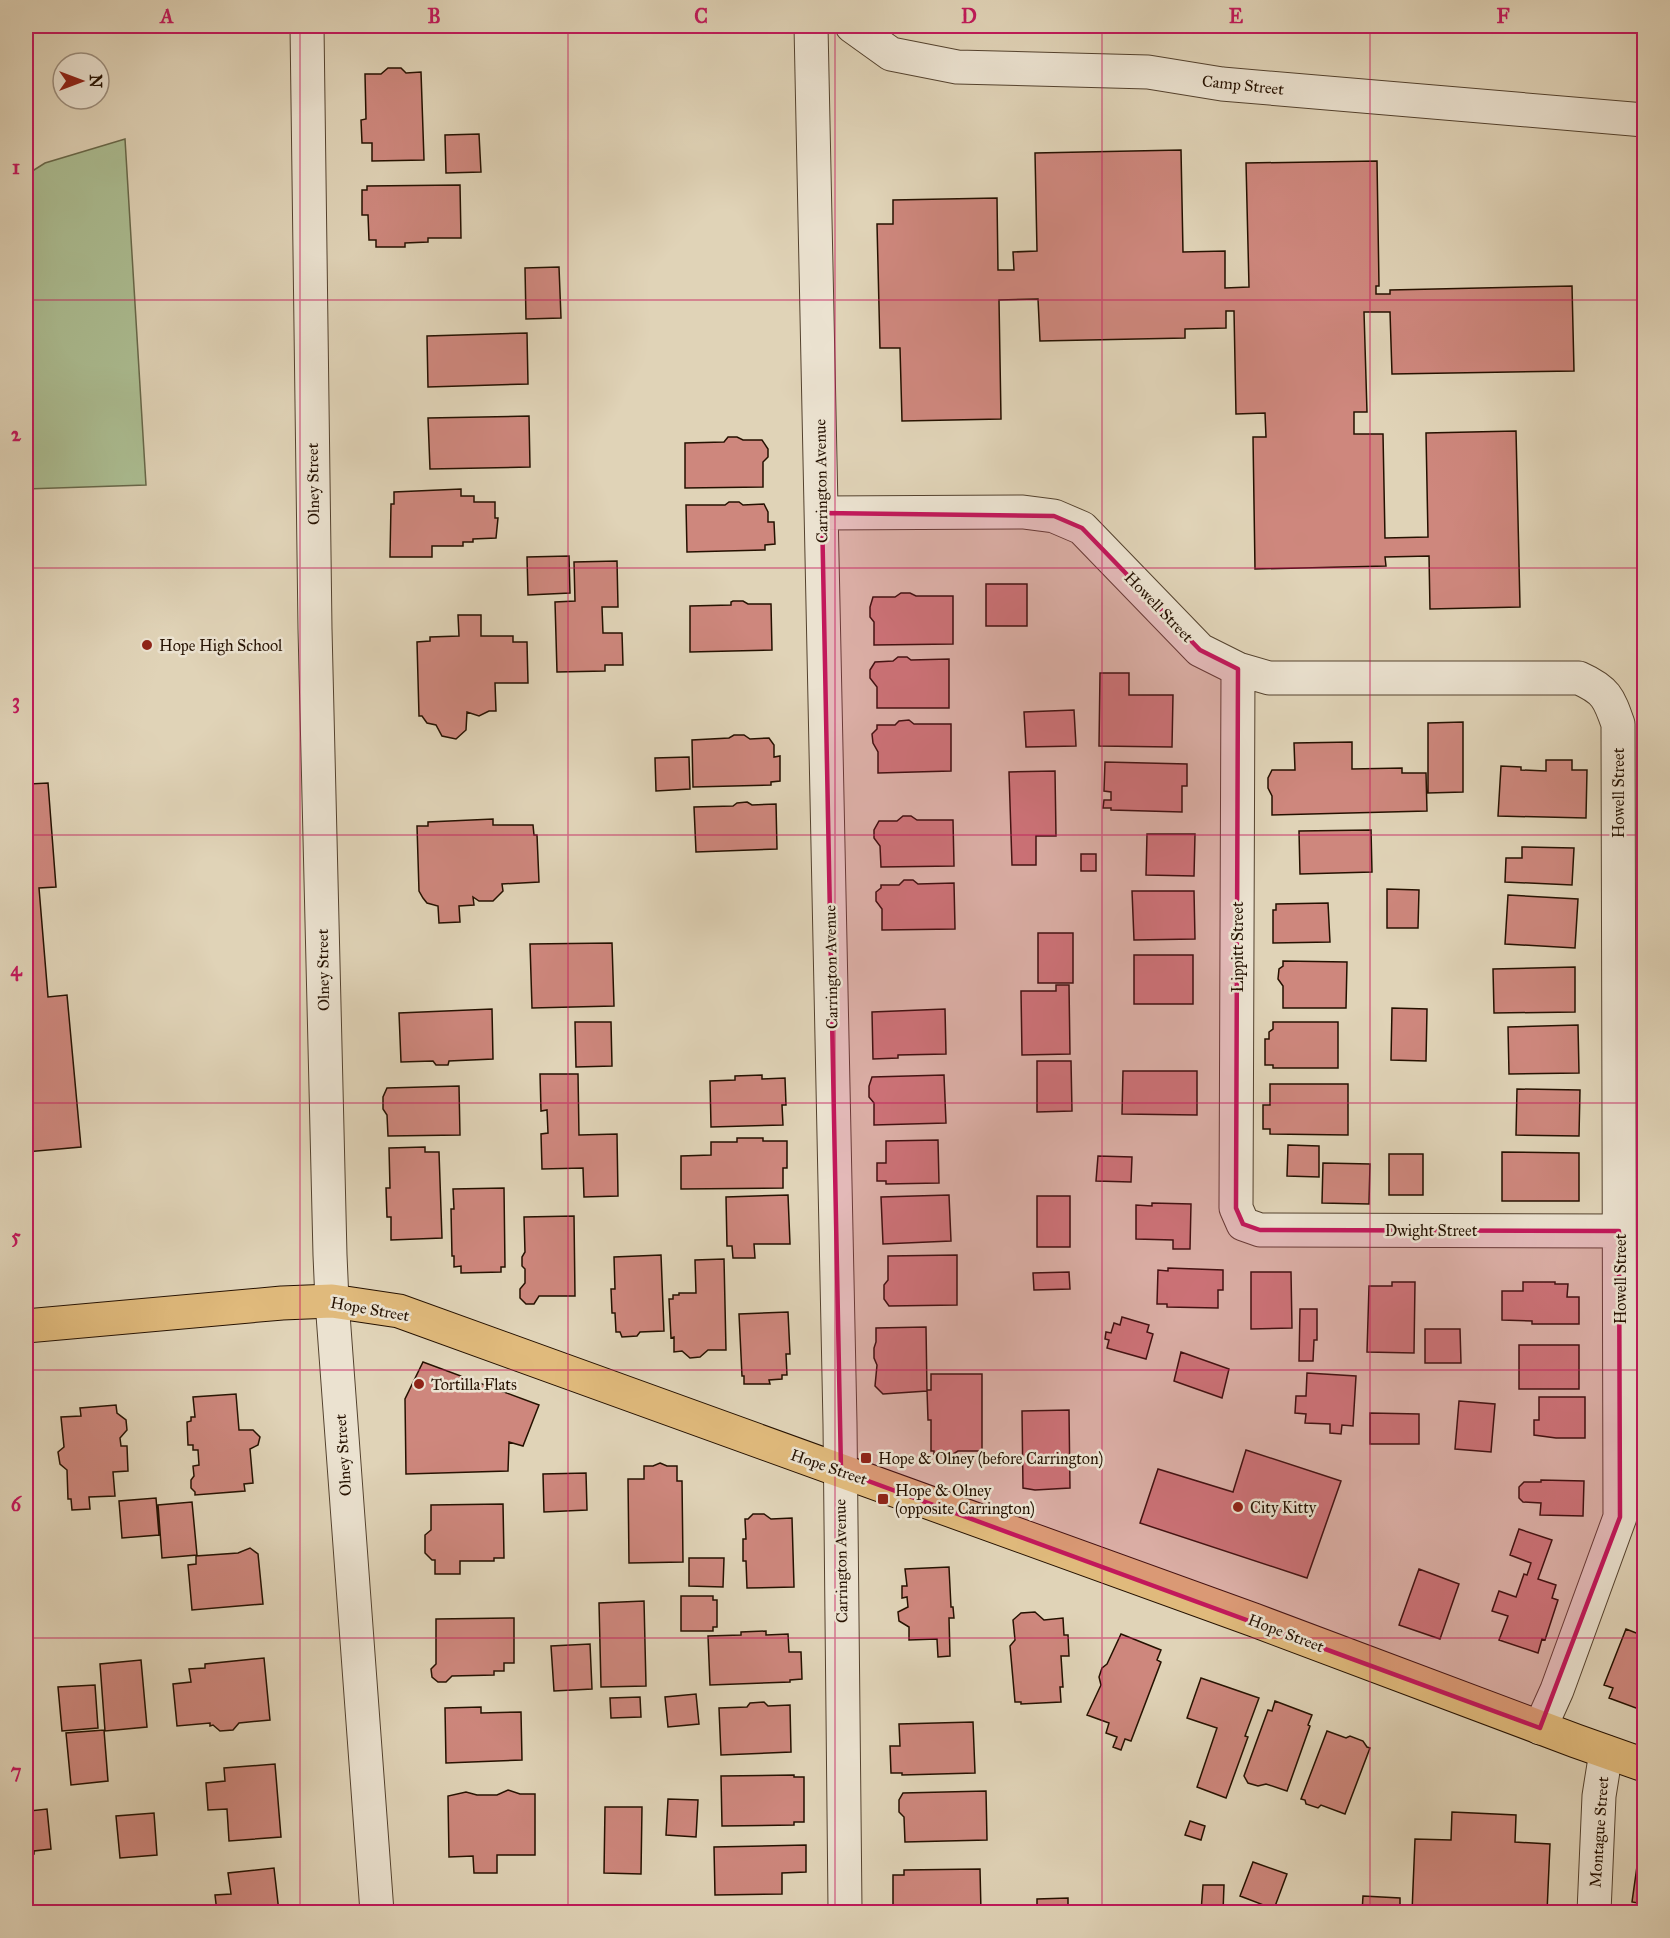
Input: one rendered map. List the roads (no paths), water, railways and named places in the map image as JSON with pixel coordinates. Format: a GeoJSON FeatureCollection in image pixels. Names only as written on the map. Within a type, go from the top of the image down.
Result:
{"type":"FeatureCollection","features":[{"type":"Feature","properties":{"kind":"main road","name":"Hope Street"},"geometry":{"type":"LineString","coordinates":[[26,1326],[282,1302],[332,1301],[399,1311],[1232,1612],[1644,1765]]}},
{"type":"Feature","properties":{"kind":"street","name":"Olney Street"},"geometry":{"type":"LineString","coordinates":[[307,26],[315,629],[332,1301],[377,1912]]}},
{"type":"Feature","properties":{"kind":"street","name":"Carrington Avenue"},"geometry":{"type":"LineString","coordinates":[[811,26],[841,1471],[845,1908]]}},
{"type":"Feature","properties":{"kind":"street","name":"Camp Street"},"geometry":{"type":"LineString","coordinates":[[852,26],[891,54],[957,68],[1148,72],[1222,84],[1644,120]]}},
{"type":"Feature","properties":{"kind":"street","name":"Howell Street"},"geometry":{"type":"LineString","coordinates":[[822,513],[1023,512],[1054,516],[1082,528],[1200,650],[1238,669],[1269,678],[1579,678],[1594,685],[1610,700],[1618,724],[1620,1517],[1557,1690],[1540,1728]]}},
{"type":"Feature","properties":{"kind":"street","name":"Lippitt Street"},"geometry":{"type":"LineString","coordinates":[[1238,669],[1236,1208],[1243,1224]]}},
{"type":"Feature","properties":{"kind":"street","name":"Dwight Street"},"geometry":{"type":"LineString","coordinates":[[1243,1224],[1260,1230],[1620,1231]]}},
{"type":"Feature","properties":{"kind":"street","name":"Montague Street"},"geometry":{"type":"LineString","coordinates":[[1594,1912],[1599,1796],[1606,1752]]}},
{"type":"Feature","properties":{"kind":"place","name":"Hope High School"},"geometry":{"type":"Point","coordinates":[147,645]}},
{"type":"Feature","properties":{"kind":"place","name":"Tortilla Flats"},"geometry":{"type":"Point","coordinates":[419,1384]}},
{"type":"Feature","properties":{"kind":"place","name":"Hope & Olney (before Carrington)"},"geometry":{"type":"Point","coordinates":[866,1458]}},
{"type":"Feature","properties":{"kind":"place","name":"Hope & Olney (opposite Carrington)"},"geometry":{"type":"Point","coordinates":[883,1499]}},
{"type":"Feature","properties":{"kind":"place","name":"City Kitty"},"geometry":{"type":"Point","coordinates":[1238,1507]}}]}
